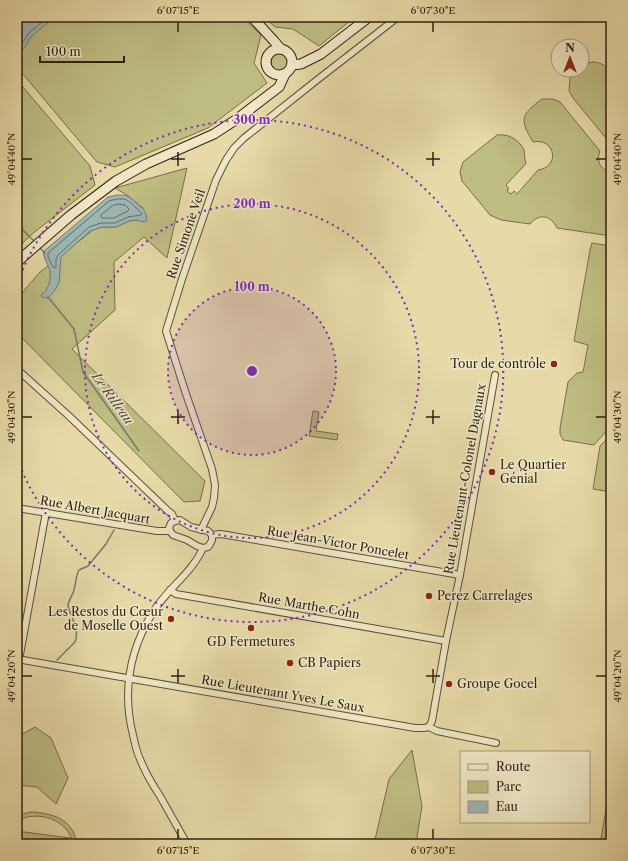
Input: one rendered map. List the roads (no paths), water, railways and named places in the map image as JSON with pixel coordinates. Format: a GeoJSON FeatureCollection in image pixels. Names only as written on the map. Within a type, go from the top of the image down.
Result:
{"type":"FeatureCollection","features":[{"type":"Feature","properties":{"kind":"main road"},"geometry":{"type":"LineString","coordinates":[[252,17],[280,48]]}},
{"type":"Feature","properties":{"kind":"main road"},"geometry":{"type":"LineString","coordinates":[[285,74],[278,75],[272,73],[267,68],[266,59],[270,51],[280,48],[286,50],[292,60],[301,64],[321,54],[369,17]]}},
{"type":"Feature","properties":{"kind":"main road"},"geometry":{"type":"LineString","coordinates":[[267,34],[268,48],[270,51]]}},
{"type":"Feature","properties":{"kind":"main road"},"geometry":{"type":"LineString","coordinates":[[17,262],[71,215],[116,181],[146,164],[214,134],[237,119],[279,87],[285,74],[291,68],[292,60]]}},
{"type":"Feature","properties":{"kind":"main road"},"geometry":{"type":"LineString","coordinates":[[267,96],[271,89],[272,73]]}},
{"type":"Feature","properties":{"kind":"street","name":"Rue Simone Veil"},"geometry":{"type":"LineString","coordinates":[[202,530],[213,503],[215,496],[215,485],[212,469],[166,331],[216,180],[226,160],[234,148],[244,138],[398,17]]}},
{"type":"Feature","properties":{"kind":"street"},"geometry":{"type":"LineString","coordinates":[[18,370],[172,514],[175,521]]}},
{"type":"Feature","properties":{"kind":"street","name":"Rue Lieutenant-Colonel Dagnaux"},"geometry":{"type":"LineString","coordinates":[[429,727],[432,721],[446,641],[460,576],[494,375]]}},
{"type":"Feature","properties":{"kind":"street","name":"Rue Albert Jacquart"},"geometry":{"type":"LineString","coordinates":[[17,508],[157,532],[170,531]]}},
{"type":"Feature","properties":{"kind":"street"},"geometry":{"type":"LineString","coordinates":[[18,659],[46,512]]}},
{"type":"Feature","properties":{"kind":"street"},"geometry":{"type":"LineString","coordinates":[[180,520],[202,530],[208,531],[212,536],[212,540],[208,547],[203,548],[173,535],[169,528],[171,523],[180,520]]}},
{"type":"Feature","properties":{"kind":"street","name":"Rue Jean-Victor Poncelet"},"geometry":{"type":"LineString","coordinates":[[212,536],[220,534],[227,535],[460,576]]}},
{"type":"Feature","properties":{"kind":"street"},"geometry":{"type":"LineString","coordinates":[[187,844],[145,771],[139,757],[131,726],[128,679],[135,650],[153,611],[197,560],[203,548]]}},
{"type":"Feature","properties":{"kind":"street","name":"Rue Marthe Cohn"},"geometry":{"type":"LineString","coordinates":[[170,590],[176,594],[446,641]]}},
{"type":"Feature","properties":{"kind":"street","name":"Rue Lieutenant Yves Le Saux"},"geometry":{"type":"LineString","coordinates":[[18,659],[415,728],[429,727],[437,731],[496,743]]}},
{"type":"Feature","properties":{"kind":"water"},"geometry":{"type":"Polygon","coordinates":[[[28,17],[55,17],[29,39],[23,49],[18,46],[17,26],[28,17]]]}},
{"type":"Feature","properties":{"kind":"water"},"geometry":{"type":"Polygon","coordinates":[[[117,195],[128,196],[144,210],[147,221],[129,221],[116,227],[102,227],[90,231],[61,257],[59,283],[48,298],[42,297],[41,295],[46,290],[50,281],[50,271],[43,252],[108,197],[117,195]]]}},
{"type":"Feature","properties":{"kind":"waterway","name":"Le Rilleau"},"geometry":{"type":"LineString","coordinates":[[17,224],[33,240]]}},
{"type":"Feature","properties":{"kind":"waterway","name":"Le Rilleau"},"geometry":{"type":"LineString","coordinates":[[41,249],[45,253]]}},
{"type":"Feature","properties":{"kind":"waterway","name":"Le Rilleau"},"geometry":{"type":"LineString","coordinates":[[48,297],[74,329],[83,372],[139,451]]}},
{"type":"Feature","properties":{"kind":"waterway","name":"Le Rilleau"},"geometry":{"type":"LineString","coordinates":[[57,660],[75,642],[76,628],[68,606],[79,570],[88,566],[106,544],[114,530]]}},
{"type":"Feature","properties":{"kind":"place","name":"Tour de contrôle"},"geometry":{"type":"Point","coordinates":[554,364]}},
{"type":"Feature","properties":{"kind":"place","name":"Le Quartier Génial"},"geometry":{"type":"Point","coordinates":[492,472]}},
{"type":"Feature","properties":{"kind":"place","name":"Perez Carrelages"},"geometry":{"type":"Point","coordinates":[429,596]}},
{"type":"Feature","properties":{"kind":"place","name":"Les Restos du Cœur de Moselle Ouest"},"geometry":{"type":"Point","coordinates":[171,619]}},
{"type":"Feature","properties":{"kind":"place","name":"GD Fermetures"},"geometry":{"type":"Point","coordinates":[251,628]}},
{"type":"Feature","properties":{"kind":"place","name":"CB Papiers"},"geometry":{"type":"Point","coordinates":[290,663]}},
{"type":"Feature","properties":{"kind":"place","name":"Groupe Gocel"},"geometry":{"type":"Point","coordinates":[449,684]}}]}
